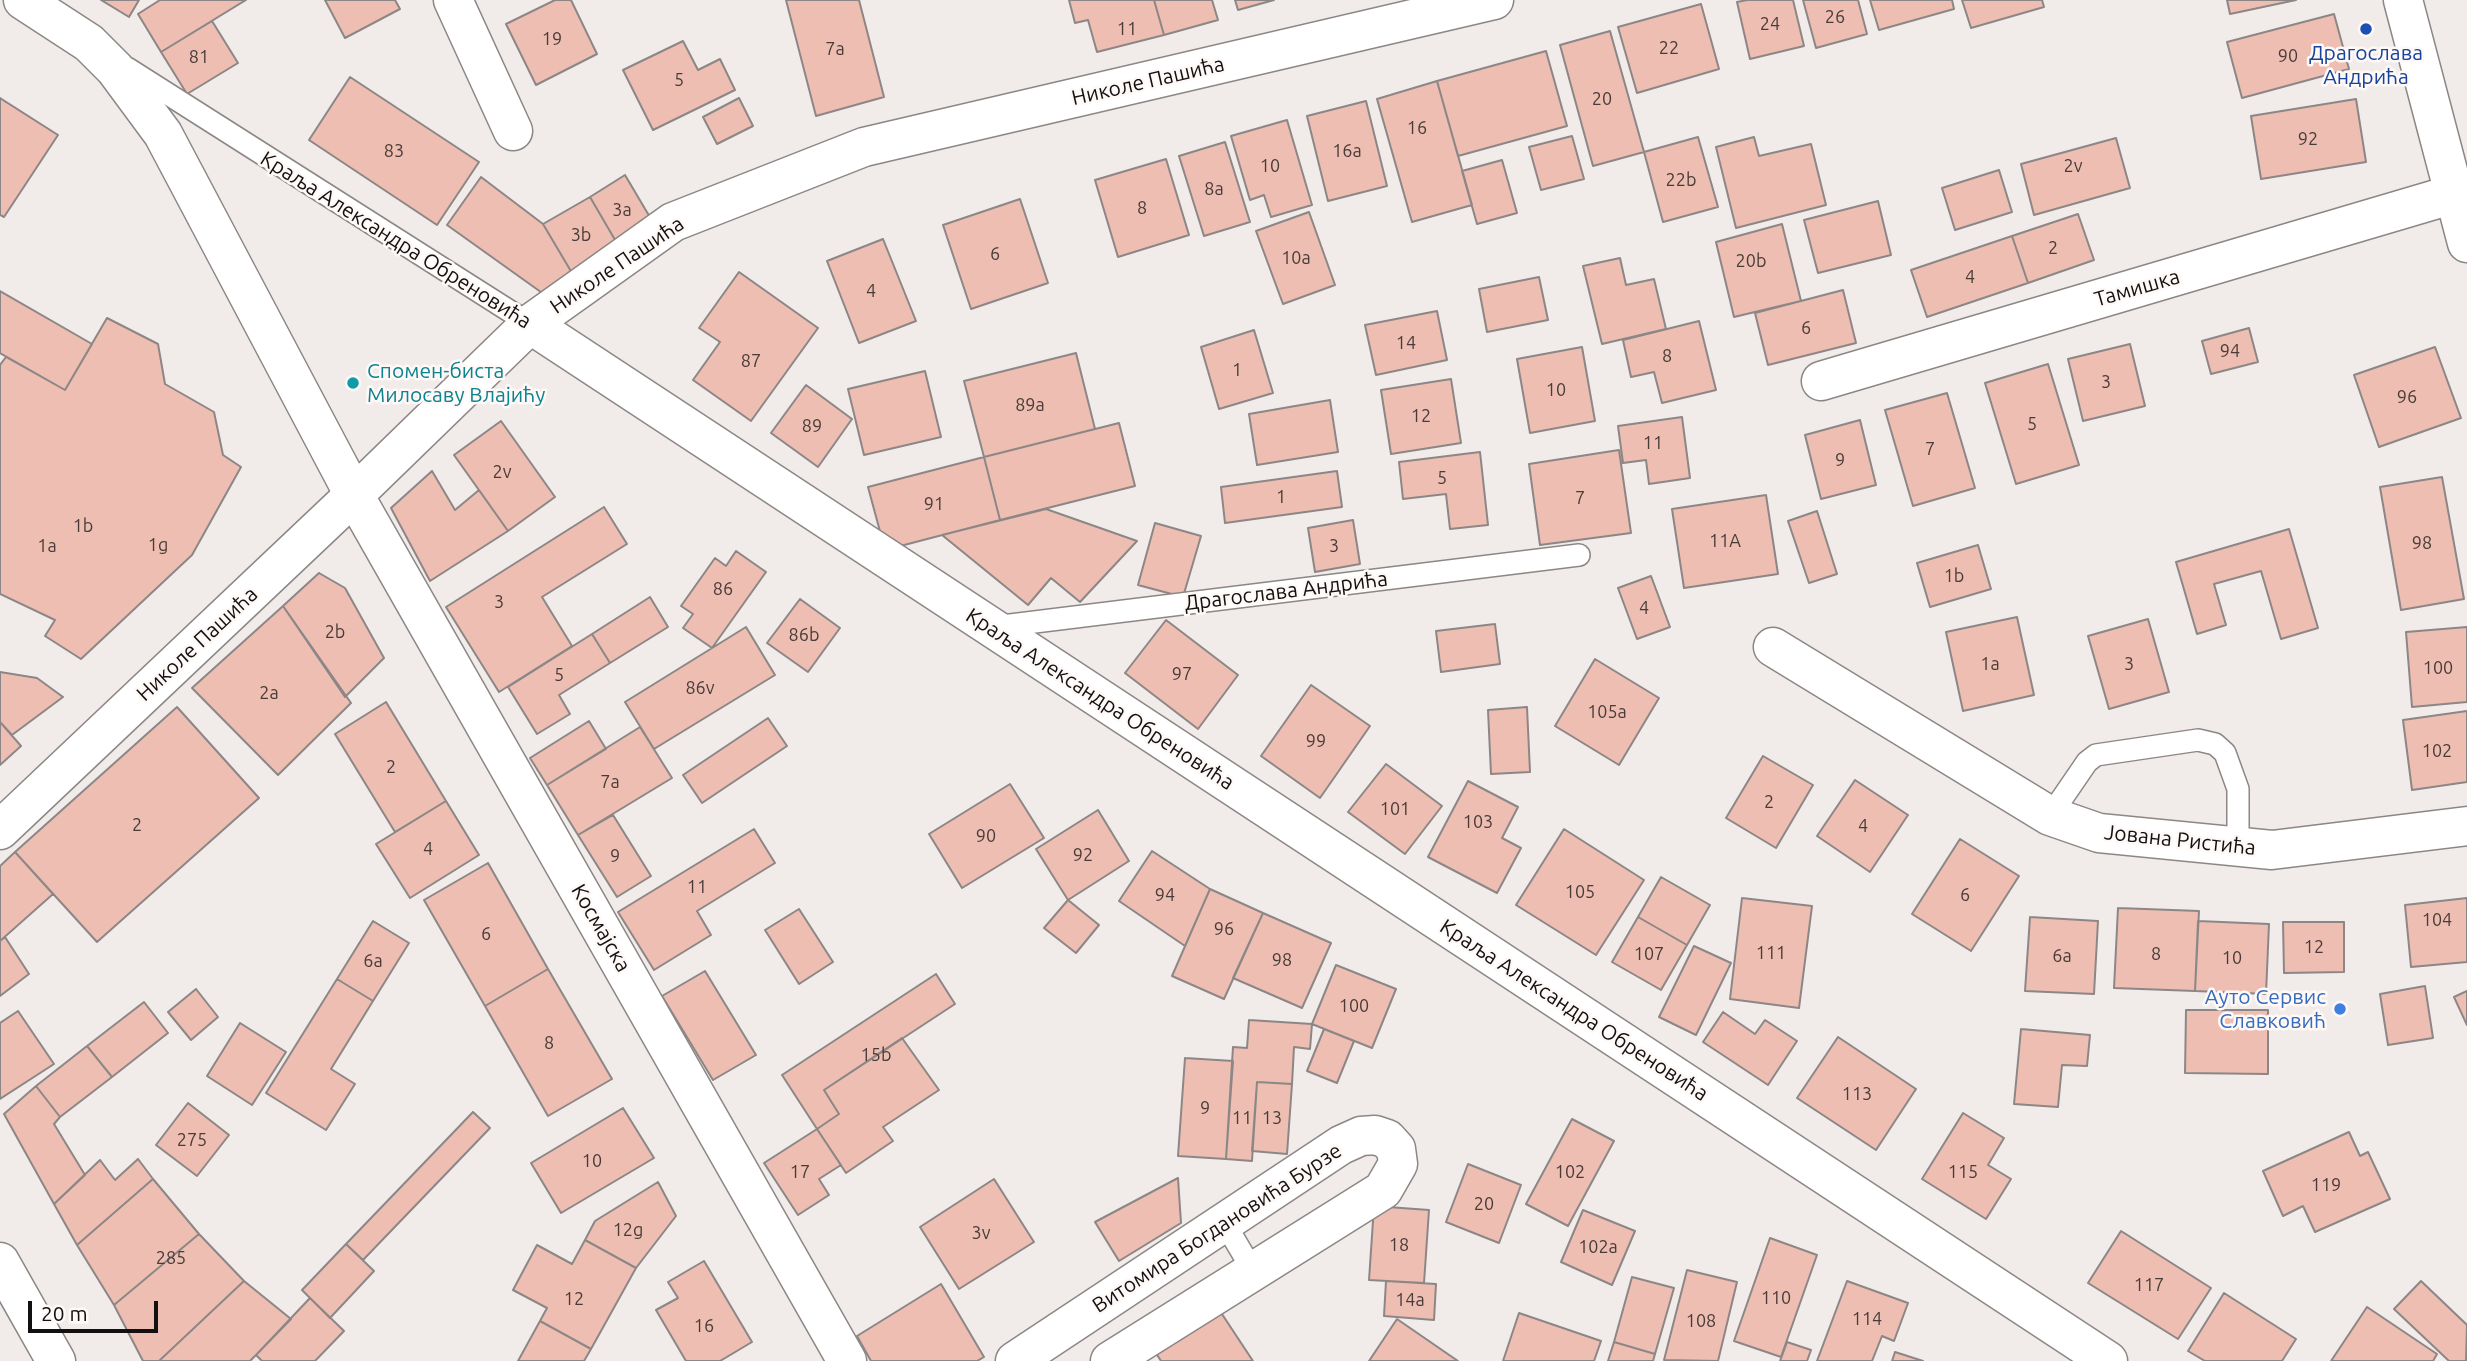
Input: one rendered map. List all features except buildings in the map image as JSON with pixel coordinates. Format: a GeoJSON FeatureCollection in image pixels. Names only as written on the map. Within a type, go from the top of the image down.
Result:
{"type":"FeatureCollection","features":[{"type":"Feature","properties":{"kind":"street","name":"Краља Александра Обреновића"},"geometry":{"type":"LineString","coordinates":[[23,0],[89,43],[115,69],[163,134],[354,495]]}},
{"type":"Feature","properties":{"kind":"street"},"geometry":{"type":"LineString","coordinates":[[453,0],[513,131]]}},
{"type":"Feature","properties":{"kind":"street","name":"Николе Пашића"},"geometry":{"type":"LineString","coordinates":[[0,830],[354,495],[530,324],[673,222],[864,147],[1494,0]]}},
{"type":"Feature","properties":{"kind":"street"},"geometry":{"type":"LineString","coordinates":[[2403,0],[2467,243]]}},
{"type":"Feature","properties":{"kind":"street","name":"Тамишка"},"geometry":{"type":"LineString","coordinates":[[1821,381],[2454,194]]}},
{"type":"Feature","properties":{"kind":"street","name":"Краља Александра Обреновића"},"geometry":{"type":"LineString","coordinates":[[530,324],[2108,1361]]}},
{"type":"Feature","properties":{"kind":"street","name":"Космајска"},"geometry":{"type":"LineString","coordinates":[[354,495],[847,1361]]}},
{"type":"Feature","properties":{"kind":"street","name":"Јована Ристића"},"geometry":{"type":"LineString","coordinates":[[1773,646],[2050,816],[2099,832],[2272,850],[2467,825]]}},
{"type":"Feature","properties":{"kind":"street","name":"Витомира Богдановића Бурзе"},"geometry":{"type":"LineString","coordinates":[[1015,1361],[1341,1145],[1361,1136],[1375,1135],[1387,1139],[1396,1149],[1398,1164],[1383,1190],[1110,1361]]}},
{"type":"Feature","properties":{"kind":"street"},"geometry":{"type":"LineString","coordinates":[[0,1262],[56,1361]]}},
{"type":"Feature","properties":{"kind":"lane","name":"Краља Александра Обреновића"},"geometry":{"type":"LineString","coordinates":[[89,43],[530,324]]}},
{"type":"Feature","properties":{"kind":"lane","name":"Драгослава Андрића"},"geometry":{"type":"LineString","coordinates":[[992,628],[1579,555]]}},
{"type":"Feature","properties":{"kind":"lane"},"geometry":{"type":"LineString","coordinates":[[2050,816],[2087,762],[2096,755],[2198,740],[2216,744],[2225,753],[2238,789],[2238,846]]}},
{"type":"Feature","properties":{"kind":"lane"},"geometry":{"type":"LineString","coordinates":[[1224,1222],[1253,1272]]}},
{"type":"Feature","properties":{"kind":"place","name":"Драгослава Андрића"},"geometry":{"type":"Point","coordinates":[2366,29]}},
{"type":"Feature","properties":{"kind":"place","name":"Спомен-биста Милосаву Влајићу"},"geometry":{"type":"Point","coordinates":[353,383]}},
{"type":"Feature","properties":{"kind":"place","name":"Ауто Сервис Славковић"},"geometry":{"type":"Point","coordinates":[2340,1009]}}]}
